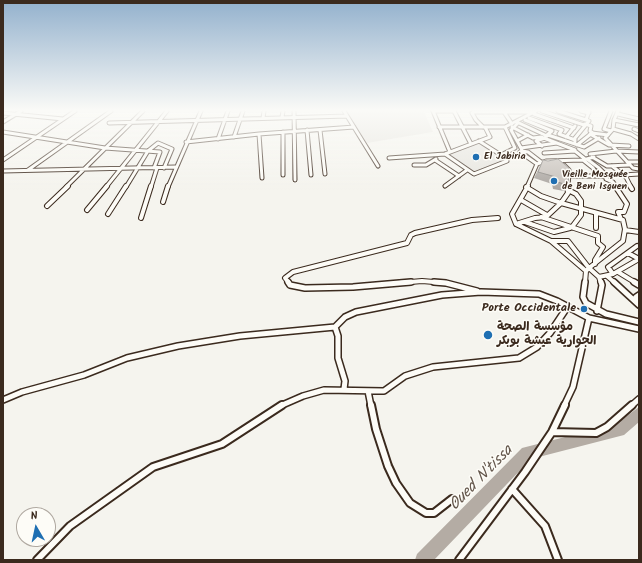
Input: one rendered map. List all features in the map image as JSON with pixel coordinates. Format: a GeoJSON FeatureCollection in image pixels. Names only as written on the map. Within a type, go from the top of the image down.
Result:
{"type":"FeatureCollection","features":[{"type":"Feature","properties":{"kind":"street"},"geometry":{"type":"LineString","coordinates":[[3,160],[36,137]]}},
{"type":"Feature","properties":{"kind":"street"},"geometry":{"type":"LineString","coordinates":[[38,137],[105,148],[160,152]]}},
{"type":"Feature","properties":{"kind":"street"},"geometry":{"type":"LineString","coordinates":[[28,170],[75,137]]}},
{"type":"Feature","properties":{"kind":"street"},"geometry":{"type":"LineString","coordinates":[[47,206],[117,137]]}},
{"type":"Feature","properties":{"kind":"street"},"geometry":{"type":"LineString","coordinates":[[88,210],[146,137]]}},
{"type":"Feature","properties":{"kind":"street"},"geometry":{"type":"LineString","coordinates":[[163,202],[175,167],[188,137]]}},
{"type":"Feature","properties":{"kind":"street"},"geometry":{"type":"LineString","coordinates":[[186,142],[232,137]]}},
{"type":"Feature","properties":{"kind":"street"},"geometry":{"type":"LineString","coordinates":[[260,137],[262,178]]}},
{"type":"Feature","properties":{"kind":"street"},"geometry":{"type":"LineString","coordinates":[[283,137],[283,175]]}},
{"type":"Feature","properties":{"kind":"street"},"geometry":{"type":"LineString","coordinates":[[294,137],[295,180]]}},
{"type":"Feature","properties":{"kind":"street"},"geometry":{"type":"LineString","coordinates":[[308,137],[311,175]]}},
{"type":"Feature","properties":{"kind":"street"},"geometry":{"type":"LineString","coordinates":[[321,137],[326,174]]}},
{"type":"Feature","properties":{"kind":"street"},"geometry":{"type":"LineString","coordinates":[[360,137],[378,166]]}},
{"type":"Feature","properties":{"kind":"street"},"geometry":{"type":"LineString","coordinates":[[444,137],[450,152]]}},
{"type":"Feature","properties":{"kind":"street"},"geometry":{"type":"LineString","coordinates":[[468,137],[471,144]]}},
{"type":"Feature","properties":{"kind":"street"},"geometry":{"type":"LineString","coordinates":[[390,158],[444,154],[488,137]]}},
{"type":"Feature","properties":{"kind":"street"},"geometry":{"type":"LineString","coordinates":[[501,155],[515,148],[510,137]]}},
{"type":"Feature","properties":{"kind":"street"},"geometry":{"type":"LineString","coordinates":[[515,137],[522,150],[520,152],[537,164]]}},
{"type":"Feature","properties":{"kind":"street"},"geometry":{"type":"LineString","coordinates":[[517,141],[524,137]]}},
{"type":"Feature","properties":{"kind":"street"},"geometry":{"type":"LineString","coordinates":[[542,146],[536,141],[543,137]]}},
{"type":"Feature","properties":{"kind":"street"},"geometry":{"type":"LineString","coordinates":[[548,137],[575,151],[599,168],[607,176],[606,179],[613,182],[627,204],[624,212],[619,211],[625,230],[624,238],[621,243],[588,269],[583,297],[586,303],[597,311],[639,322]]}},
{"type":"Feature","properties":{"kind":"street"},"geometry":{"type":"LineString","coordinates":[[551,137],[585,147],[599,138],[611,146],[634,169],[639,169]]}},
{"type":"Feature","properties":{"kind":"street"},"geometry":{"type":"LineString","coordinates":[[567,137],[575,140]]}},
{"type":"Feature","properties":{"kind":"street"},"geometry":{"type":"LineString","coordinates":[[575,151],[575,140],[577,137]]}},
{"type":"Feature","properties":{"kind":"street"},"geometry":{"type":"LineString","coordinates":[[576,144],[586,137]]}},
{"type":"Feature","properties":{"kind":"street"},"geometry":{"type":"LineString","coordinates":[[606,137],[611,146]]}},
{"type":"Feature","properties":{"kind":"street"},"geometry":{"type":"LineString","coordinates":[[444,154],[467,170],[477,174],[507,161],[507,158],[478,141]]}},
{"type":"Feature","properties":{"kind":"street"},"geometry":{"type":"LineString","coordinates":[[522,150],[557,143]]}},
{"type":"Feature","properties":{"kind":"street"},"geometry":{"type":"LineString","coordinates":[[108,214],[136,168],[148,151],[156,144],[165,145],[172,149],[164,168]]}},
{"type":"Feature","properties":{"kind":"street"},"geometry":{"type":"LineString","coordinates":[[141,218],[160,152],[165,145]]}},
{"type":"Feature","properties":{"kind":"street"},"geometry":{"type":"LineString","coordinates":[[611,146],[629,146]]}},
{"type":"Feature","properties":{"kind":"street"},"geometry":{"type":"LineString","coordinates":[[522,150],[528,151],[541,162]]}},
{"type":"Feature","properties":{"kind":"street"},"geometry":{"type":"LineString","coordinates":[[516,224],[547,215],[561,203],[567,195],[567,176],[569,169],[544,152],[575,151]]}},
{"type":"Feature","properties":{"kind":"street"},"geometry":{"type":"LineString","coordinates":[[639,152],[616,151],[588,154],[606,166],[639,162]]}},
{"type":"Feature","properties":{"kind":"street"},"geometry":{"type":"LineString","coordinates":[[414,165],[426,165],[435,160],[437,155]]}},
{"type":"Feature","properties":{"kind":"street"},"geometry":{"type":"LineString","coordinates":[[594,157],[585,159],[554,160],[537,164],[521,200],[512,213],[516,224],[551,241],[599,276],[607,276],[615,273],[639,259],[628,252]]}},
{"type":"Feature","properties":{"kind":"street"},"geometry":{"type":"LineString","coordinates":[[585,159],[598,176]]}},
{"type":"Feature","properties":{"kind":"street"},"geometry":{"type":"LineString","coordinates":[[435,160],[458,176]]}},
{"type":"Feature","properties":{"kind":"street"},"geometry":{"type":"LineString","coordinates":[[612,166],[623,175],[632,189]]}},
{"type":"Feature","properties":{"kind":"street"},"geometry":{"type":"LineString","coordinates":[[3,171],[175,167]]}},
{"type":"Feature","properties":{"kind":"street"},"geometry":{"type":"LineString","coordinates":[[445,186],[467,170]]}},
{"type":"Feature","properties":{"kind":"street"},"geometry":{"type":"LineString","coordinates":[[623,175],[639,174]]}},
{"type":"Feature","properties":{"kind":"street"},"geometry":{"type":"LineString","coordinates":[[567,176],[606,176]]}},
{"type":"Feature","properties":{"kind":"street"},"geometry":{"type":"LineString","coordinates":[[526,187],[541,196],[561,203],[596,214],[621,219]]}},
{"type":"Feature","properties":{"kind":"street"},"geometry":{"type":"LineString","coordinates":[[525,222],[554,232],[571,227],[581,215],[580,198],[568,190]]}},
{"type":"Feature","properties":{"kind":"street"},"geometry":{"type":"LineString","coordinates":[[521,200],[547,215]]}},
{"type":"Feature","properties":{"kind":"street"},"geometry":{"type":"LineString","coordinates":[[596,214],[596,228]]}},
{"type":"Feature","properties":{"kind":"street"},"geometry":{"type":"LineString","coordinates":[[541,217],[592,233],[598,237],[598,244],[603,247],[595,260],[595,264]]}},
{"type":"Feature","properties":{"kind":"street"},"geometry":{"type":"LineString","coordinates":[[481,292],[446,283],[422,281],[353,287],[304,288],[290,284],[285,278],[293,272],[331,261],[407,243],[410,235],[415,233],[472,220],[498,218]]}},
{"type":"Feature","properties":{"kind":"street"},"geometry":{"type":"LineString","coordinates":[[625,230],[639,232]]}},
{"type":"Feature","properties":{"kind":"street"},"geometry":{"type":"LineString","coordinates":[[551,241],[568,241],[588,269]]}},
{"type":"Feature","properties":{"kind":"street"},"geometry":{"type":"LineString","coordinates":[[637,246],[608,267],[615,273],[639,285]]}},
{"type":"Feature","properties":{"kind":"street"},"geometry":{"type":"LineString","coordinates":[[597,311],[602,285],[599,276]]}},
{"type":"Feature","properties":{"kind":"street"},"geometry":{"type":"LineString","coordinates":[[607,276],[639,304]]}},
{"type":"Feature","properties":{"kind":"street"},"geometry":{"type":"LineString","coordinates":[[3,400],[22,392],[84,375],[127,358],[178,346],[240,336],[335,327],[345,317],[362,311],[442,295],[481,292],[539,294],[568,306],[589,318],[639,329]]}},
{"type":"Feature","properties":{"kind":"street"},"geometry":{"type":"LineString","coordinates":[[639,294],[636,297],[639,300]]}},
{"type":"Feature","properties":{"kind":"street"},"geometry":{"type":"LineString","coordinates":[[37,560],[70,526],[154,467],[222,444],[257,420],[303,396],[324,390],[384,390],[405,376],[433,367],[519,358],[537,347],[550,334],[568,306]]}},
{"type":"Feature","properties":{"kind":"street"},"geometry":{"type":"LineString","coordinates":[[459,560],[552,432],[573,387],[581,358],[589,318]]}},
{"type":"Feature","properties":{"kind":"street"},"geometry":{"type":"LineString","coordinates":[[335,327],[338,336],[338,358],[345,381],[344,389]]}},
{"type":"Feature","properties":{"kind":"street"},"geometry":{"type":"LineString","coordinates":[[368,391],[381,448],[396,483],[406,499],[418,510],[426,514],[434,513],[452,499]]}},
{"type":"Feature","properties":{"kind":"street"},"geometry":{"type":"LineString","coordinates":[[552,432],[596,433],[607,427],[639,399]]}},
{"type":"Feature","properties":{"kind":"street"},"geometry":{"type":"LineString","coordinates":[[512,489],[545,526],[558,560]]}},
{"type":"Feature","properties":{"kind":"shaded area"},"geometry":{"type":"Polygon","coordinates":[[[363,137],[401,137],[367,143],[363,137]]]}},
{"type":"Feature","properties":{"kind":"shaded area","name":"El Jabiria"},"geometry":{"type":"Polygon","coordinates":[[[478,143],[506,160],[474,173],[447,155],[478,143]]]}},
{"type":"Feature","properties":{"kind":"building"},"geometry":{"type":"Polygon","coordinates":[[[558,159],[569,168],[568,185],[557,182],[556,177],[538,172],[543,160],[548,161],[558,159]]]}},
{"type":"Feature","properties":{"kind":"waterway","name":"Oued N'tissa"},"geometry":{"type":"LineString","coordinates":[[423,560],[527,453],[619,430],[639,413]]}},
{"type":"Feature","properties":{"kind":"place","name":"El Jabiria"},"geometry":{"type":"Point","coordinates":[476,157]}},
{"type":"Feature","properties":{"kind":"place","name":"Vieille Mosquée de Beni Isguen"},"geometry":{"type":"Point","coordinates":[554,181]}},
{"type":"Feature","properties":{"kind":"place","name":"Porte Occidentale"},"geometry":{"type":"Point","coordinates":[584,309]}},
{"type":"Feature","properties":{"kind":"place","name":"مؤسسة الصحة الجوارية عيشة بوبكر"},"geometry":{"type":"Point","coordinates":[488,335]}}]}
